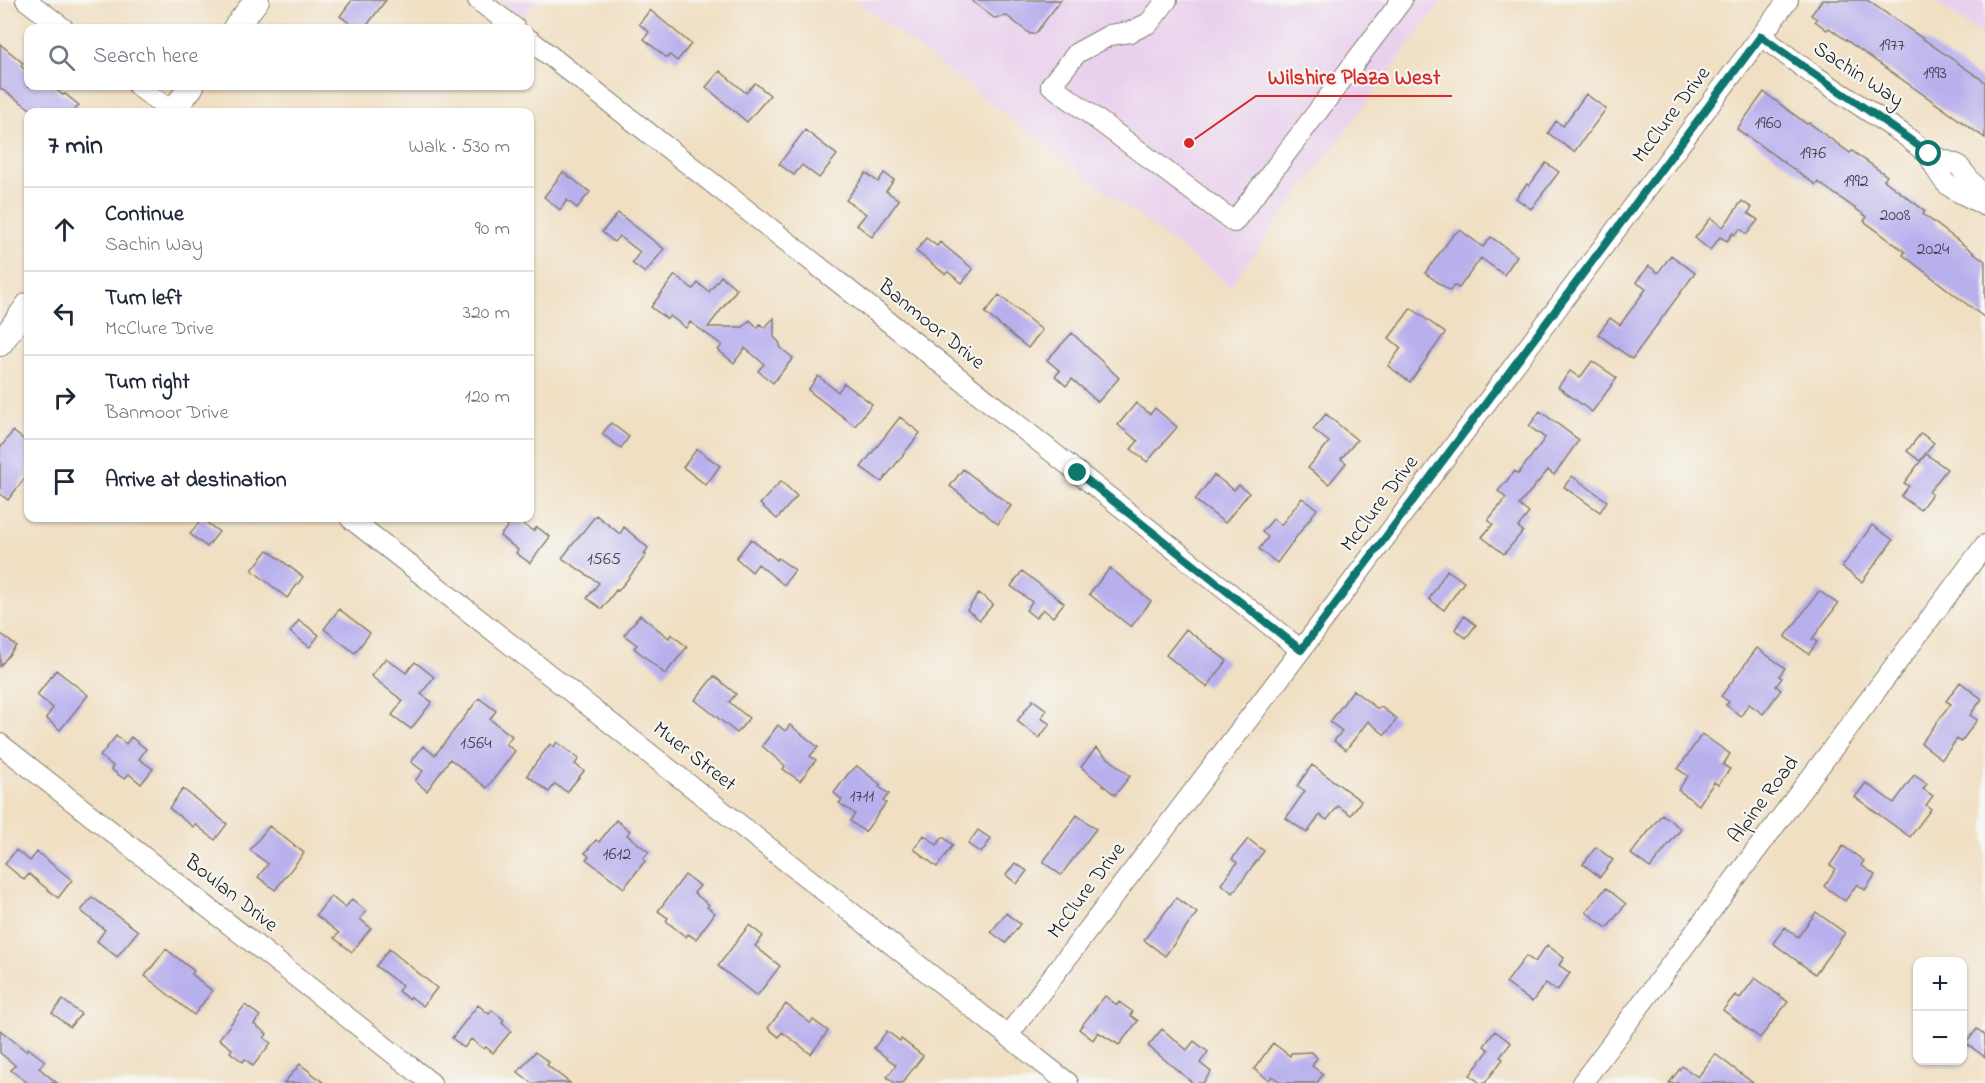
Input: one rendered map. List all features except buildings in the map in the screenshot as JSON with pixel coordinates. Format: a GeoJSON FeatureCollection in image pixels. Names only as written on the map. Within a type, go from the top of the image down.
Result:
{"type":"FeatureCollection","features":[{"type":"Feature","properties":{"kind":"main road"},"geometry":{"type":"LineString","coordinates":[[239,24],[257,0]]}},
{"type":"Feature","properties":{"kind":"main road"},"geometry":{"type":"LineString","coordinates":[[175,108],[189,90]]}},
{"type":"Feature","properties":{"kind":"main road"},"geometry":{"type":"LineString","coordinates":[[1,340],[24,310]]}},
{"type":"Feature","properties":{"kind":"street"},"geometry":{"type":"LineString","coordinates":[[26,0],[58,24]]}},
{"type":"Feature","properties":{"kind":"street"},"geometry":{"type":"LineString","coordinates":[[478,0],[510,24]]}},
{"type":"Feature","properties":{"kind":"street"},"geometry":{"type":"LineString","coordinates":[[1167,0],[1149,23],[1130,32],[1110,35],[1077,53],[1051,86],[1234,222],[1402,0]]}},
{"type":"Feature","properties":{"kind":"street","name":"McClure Drive"},"geometry":{"type":"LineString","coordinates":[[1008,1035],[1301,650],[1788,0]]}},
{"type":"Feature","properties":{"kind":"street","name":"Sachin Way"},"geometry":{"type":"LineString","coordinates":[[1761,36],[1812,74],[1895,128],[1929,154],[1944,183],[1962,195],[1984,205]]}},
{"type":"Feature","properties":{"kind":"street","name":"Banmoor Drive"},"geometry":{"type":"LineString","coordinates":[[534,43],[1301,650]]}},
{"type":"Feature","properties":{"kind":"street"},"geometry":{"type":"LineString","coordinates":[[143,90],[167,108]]}},
{"type":"Feature","properties":{"kind":"street","name":"Muer Street"},"geometry":{"type":"LineString","coordinates":[[355,522],[1068,1083]]}},
{"type":"Feature","properties":{"kind":"street","name":"Alpine Road"},"geometry":{"type":"LineString","coordinates":[[1582,1083],[1985,545]]}},
{"type":"Feature","properties":{"kind":"street","name":"Boulan Drive"},"geometry":{"type":"LineString","coordinates":[[0,744],[431,1083]]}},
{"type":"Feature","properties":{"kind":"shaded area"},"geometry":{"type":"Polygon","coordinates":[[[500,0],[536,0],[522,18],[500,0]]]}},
{"type":"Feature","properties":{"kind":"shaded area"},"geometry":{"type":"Polygon","coordinates":[[[855,0],[1443,0],[1230,286],[855,0]]]}},
{"type":"Feature","properties":{"kind":"shaded area"},"geometry":{"type":"Polygon","coordinates":[[[1933,0],[1985,0],[1985,38],[1933,0]]]}},
{"type":"Feature","properties":{"kind":"place","name":"Wilshire Plaza West"},"geometry":{"type":"Point","coordinates":[1189,143]}},
{"type":"Feature","properties":{"kind":"route"},"geometry":{"type":"LineString","coordinates":[[1078,473],[1301,650],[1761,36],[1792,60],[1870,111],[1929,154]]}}]}
